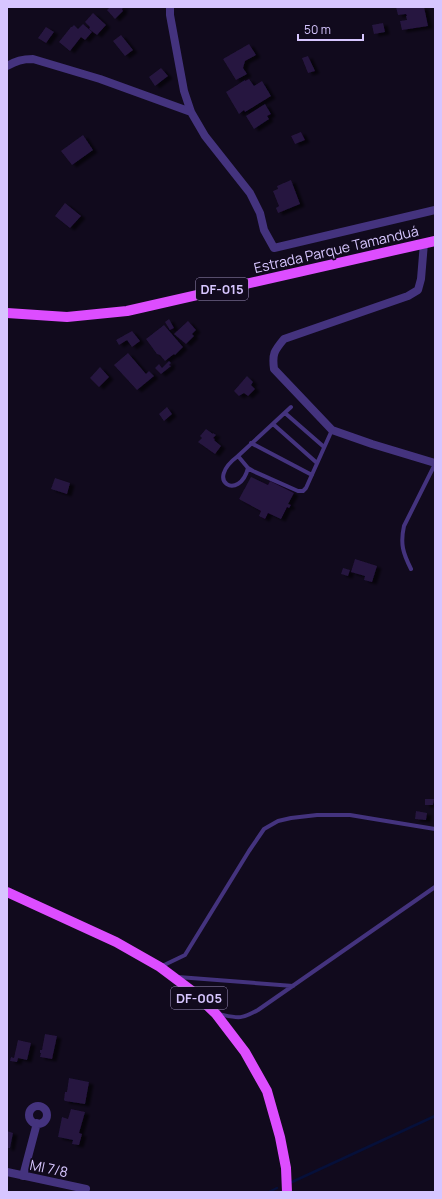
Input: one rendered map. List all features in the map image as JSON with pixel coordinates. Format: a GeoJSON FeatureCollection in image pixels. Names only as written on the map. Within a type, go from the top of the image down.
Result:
{"type":"FeatureCollection","features":[{"type":"Feature","properties":{"kind":"main road","name":"Estrada Parque Tamanduá"},"geometry":{"type":"LineString","coordinates":[[7,314],[68,317],[127,311],[435,241]]}},
{"type":"Feature","properties":{"kind":"main road","name":"DF-005"},"geometry":{"type":"LineString","coordinates":[[7,892],[116,942],[160,967],[192,991],[216,1014],[245,1052],[267,1091],[280,1136],[286,1168],[287,1192]]}},
{"type":"Feature","properties":{"kind":"street"},"geometry":{"type":"LineString","coordinates":[[170,7],[172,30],[184,91],[191,112],[205,136],[250,194],[260,213],[264,230],[274,248],[435,210]]}},
{"type":"Feature","properties":{"kind":"street"},"geometry":{"type":"LineString","coordinates":[[7,66],[17,60],[33,60],[100,79],[191,112]]}},
{"type":"Feature","properties":{"kind":"street"},"geometry":{"type":"LineString","coordinates":[[424,243],[422,279],[418,290],[408,296],[284,339],[275,350],[273,360],[274,370],[332,430],[435,463]]}},
{"type":"Feature","properties":{"kind":"street"},"geometry":{"type":"LineString","coordinates":[[23,1176],[37,1123]]}},
{"type":"Feature","properties":{"kind":"street","name":"MI 7/8"},"geometry":{"type":"LineString","coordinates":[[7,1172],[86,1189]]}},
{"type":"Feature","properties":{"kind":"lane"},"geometry":{"type":"LineString","coordinates":[[248,468],[241,482],[237,485],[228,486],[222,478],[226,467],[291,407]]}},
{"type":"Feature","properties":{"kind":"lane"},"geometry":{"type":"LineString","coordinates":[[285,412],[324,447]]}},
{"type":"Feature","properties":{"kind":"lane"},"geometry":{"type":"LineString","coordinates":[[273,424],[317,463]]}},
{"type":"Feature","properties":{"kind":"lane"},"geometry":{"type":"LineString","coordinates":[[238,456],[248,468],[300,492],[305,490],[332,430]]}},
{"type":"Feature","properties":{"kind":"lane"},"geometry":{"type":"LineString","coordinates":[[251,443],[312,475]]}},
{"type":"Feature","properties":{"kind":"lane"},"geometry":{"type":"LineString","coordinates":[[411,569],[402,547],[404,526],[435,463]]}},
{"type":"Feature","properties":{"kind":"lane"},"geometry":{"type":"LineString","coordinates":[[160,967],[185,955],[264,829],[278,821],[316,815],[332,815],[374,819],[435,829]]}},
{"type":"Feature","properties":{"kind":"lane"},"geometry":{"type":"LineString","coordinates":[[216,1014],[240,1018],[248,1016],[435,887]]}},
{"type":"Feature","properties":{"kind":"lane"},"geometry":{"type":"LineString","coordinates":[[172,976],[293,986]]}},
{"type":"Feature","properties":{"kind":"building"},"geometry":{"type":"Polygon","coordinates":[[[110,7],[124,7],[122,9],[123,11],[115,19],[107,10],[110,7]]]}},
{"type":"Feature","properties":{"kind":"building"},"geometry":{"type":"Polygon","coordinates":[[[396,7],[424,7],[428,26],[402,30],[400,21],[407,20],[407,16],[406,14],[398,15],[396,7]]]}},
{"type":"Feature","properties":{"kind":"building"},"geometry":{"type":"Polygon","coordinates":[[[93,13],[106,25],[97,35],[89,29],[90,27],[85,22],[93,13]]]}},
{"type":"Feature","properties":{"kind":"building"},"geometry":{"type":"Polygon","coordinates":[[[383,23],[385,32],[374,34],[372,25],[383,23]]]}},
{"type":"Feature","properties":{"kind":"building"},"geometry":{"type":"Polygon","coordinates":[[[83,24],[92,32],[85,40],[81,37],[70,51],[59,42],[71,27],[74,25],[78,29],[83,24]]]}},
{"type":"Feature","properties":{"kind":"building"},"geometry":{"type":"Polygon","coordinates":[[[46,27],[54,32],[46,43],[38,38],[46,27]]]}},
{"type":"Feature","properties":{"kind":"building"},"geometry":{"type":"Polygon","coordinates":[[[121,35],[133,50],[125,56],[113,41],[121,35]]]}},
{"type":"Feature","properties":{"kind":"building"},"geometry":{"type":"Polygon","coordinates":[[[249,44],[256,55],[245,61],[243,68],[247,74],[236,80],[223,59],[249,44]]]}},
{"type":"Feature","properties":{"kind":"building"},"geometry":{"type":"Polygon","coordinates":[[[308,56],[315,71],[308,73],[302,58],[308,56]]]}},
{"type":"Feature","properties":{"kind":"building"},"geometry":{"type":"Polygon","coordinates":[[[161,68],[168,76],[155,86],[149,77],[161,68]]]}},
{"type":"Feature","properties":{"kind":"building"},"geometry":{"type":"Polygon","coordinates":[[[249,79],[254,86],[262,81],[271,96],[239,114],[226,92],[249,79]]]}},
{"type":"Feature","properties":{"kind":"building"},"geometry":{"type":"Polygon","coordinates":[[[265,104],[271,114],[267,116],[269,119],[254,129],[246,116],[265,104]]]}},
{"type":"Feature","properties":{"kind":"building"},"geometry":{"type":"Polygon","coordinates":[[[301,132],[305,140],[295,144],[291,136],[301,132]]]}},
{"type":"Feature","properties":{"kind":"building"},"geometry":{"type":"Polygon","coordinates":[[[83,135],[93,150],[72,165],[61,151],[83,135]]]}},
{"type":"Feature","properties":{"kind":"building"},"geometry":{"type":"Polygon","coordinates":[[[291,180],[300,204],[278,213],[276,208],[279,206],[273,191],[278,189],[277,186],[291,180]]]}},
{"type":"Feature","properties":{"kind":"building"},"geometry":{"type":"Polygon","coordinates":[[[65,203],[81,216],[70,228],[55,216],[65,203]]]}},
{"type":"Feature","properties":{"kind":"building"},"geometry":{"type":"Polygon","coordinates":[[[169,319],[174,328],[170,330],[165,322],[169,319]]]}},
{"type":"Feature","properties":{"kind":"building"},"geometry":{"type":"Polygon","coordinates":[[[188,321],[196,330],[192,334],[194,336],[186,344],[174,334],[188,321]]]}},
{"type":"Feature","properties":{"kind":"building"},"geometry":{"type":"Polygon","coordinates":[[[164,325],[183,347],[175,355],[174,354],[165,361],[160,355],[157,354],[146,339],[164,325]]]}},
{"type":"Feature","properties":{"kind":"building"},"geometry":{"type":"Polygon","coordinates":[[[132,331],[140,341],[132,347],[127,340],[119,345],[116,340],[132,331]]]}},
{"type":"Feature","properties":{"kind":"building"},"geometry":{"type":"Polygon","coordinates":[[[128,353],[146,374],[149,371],[154,376],[137,390],[114,365],[128,353]]]}},
{"type":"Feature","properties":{"kind":"building"},"geometry":{"type":"Polygon","coordinates":[[[169,361],[171,363],[169,365],[171,366],[161,374],[155,368],[159,364],[162,368],[169,361]]]}},
{"type":"Feature","properties":{"kind":"building"},"geometry":{"type":"Polygon","coordinates":[[[100,367],[109,377],[99,387],[90,378],[100,367]]]}},
{"type":"Feature","properties":{"kind":"building"},"geometry":{"type":"Polygon","coordinates":[[[247,376],[253,382],[251,385],[255,389],[248,396],[244,393],[239,396],[234,391],[247,376]]]}},
{"type":"Feature","properties":{"kind":"building"},"geometry":{"type":"Polygon","coordinates":[[[167,407],[172,414],[164,421],[159,414],[167,407]]]}},
{"type":"Feature","properties":{"kind":"building"},"geometry":{"type":"Polygon","coordinates":[[[206,429],[216,435],[213,438],[221,446],[215,454],[198,442],[202,438],[200,436],[206,429]]]}},
{"type":"Feature","properties":{"kind":"building"},"geometry":{"type":"Polygon","coordinates":[[[251,477],[268,485],[270,481],[294,493],[288,504],[291,505],[289,508],[287,507],[281,519],[268,513],[265,519],[259,516],[261,511],[239,499],[251,477]]]}},
{"type":"Feature","properties":{"kind":"building"},"geometry":{"type":"Polygon","coordinates":[[[55,478],[70,483],[67,494],[51,489],[55,478]]]}},
{"type":"Feature","properties":{"kind":"building"},"geometry":{"type":"Polygon","coordinates":[[[355,559],[377,566],[372,582],[364,580],[365,576],[351,572],[355,559]]]}},
{"type":"Feature","properties":{"kind":"building"},"geometry":{"type":"Polygon","coordinates":[[[343,568],[350,570],[348,576],[341,574],[343,568]]]}},
{"type":"Feature","properties":{"kind":"building"},"geometry":{"type":"Polygon","coordinates":[[[425,799],[434,799],[433,805],[425,805],[425,799]]]}},
{"type":"Feature","properties":{"kind":"building"},"geometry":{"type":"Polygon","coordinates":[[[416,811],[427,813],[426,820],[415,819],[416,811]]]}},
{"type":"Feature","properties":{"kind":"building"},"geometry":{"type":"Polygon","coordinates":[[[45,1034],[57,1036],[52,1059],[40,1057],[40,1050],[42,1050],[45,1034]]]}},
{"type":"Feature","properties":{"kind":"building"},"geometry":{"type":"Polygon","coordinates":[[[18,1040],[31,1043],[27,1060],[18,1058],[17,1062],[10,1061],[11,1057],[14,1058],[18,1040]]]}},
{"type":"Feature","properties":{"kind":"building"},"geometry":{"type":"Polygon","coordinates":[[[69,1078],[89,1082],[85,1104],[64,1100],[69,1078]]]}},
{"type":"Feature","properties":{"kind":"building"},"geometry":{"type":"Polygon","coordinates":[[[71,1109],[85,1112],[79,1133],[82,1134],[79,1145],[72,1144],[73,1140],[58,1137],[62,1117],[68,1119],[71,1109]]]}},
{"type":"Feature","properties":{"kind":"building"},"geometry":{"type":"Polygon","coordinates":[[[7,1131],[13,1133],[10,1148],[7,1148],[7,1131]]]}},
{"type":"Feature","properties":{"kind":"waterway"},"geometry":{"type":"LineString","coordinates":[[292,1182],[435,1116]]}},
{"type":"Feature","properties":{"kind":"waterway"},"geometry":{"type":"LineString","coordinates":[[269,1192],[277,1188]]}}]}
